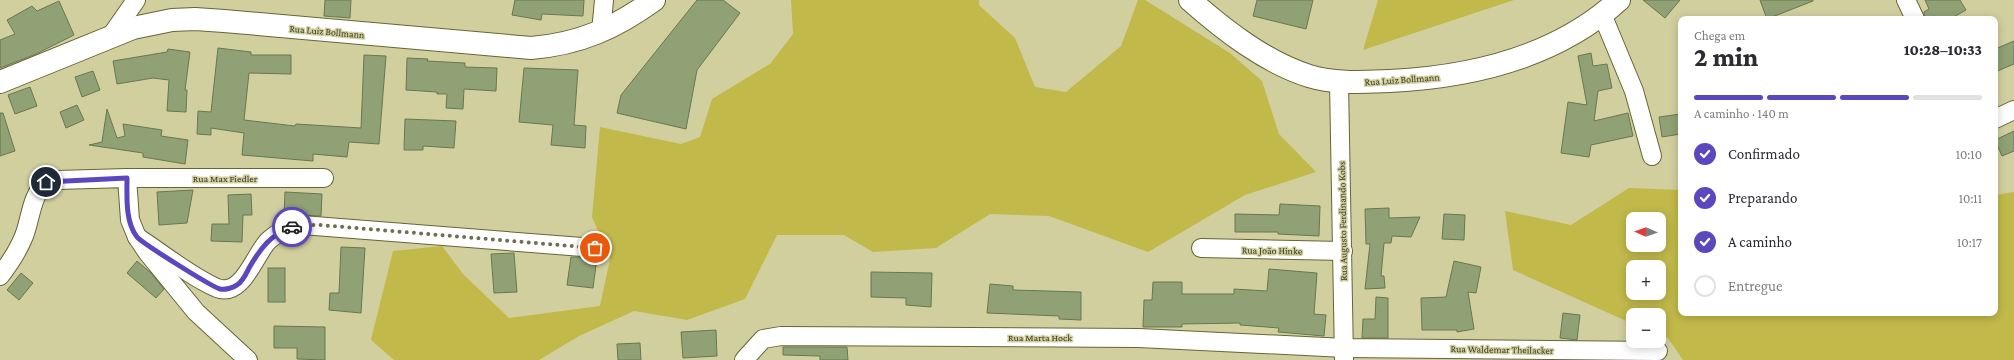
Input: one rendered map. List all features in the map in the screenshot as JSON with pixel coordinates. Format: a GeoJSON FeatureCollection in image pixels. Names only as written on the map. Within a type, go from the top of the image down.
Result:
{"type":"FeatureCollection","features":[{"type":"Feature","properties":{"kind":"main road","name":"Rua Luiz Bollmann"},"geometry":{"type":"LineString","coordinates":[[0,82],[111,36],[150,23],[195,19],[531,48],[567,44],[601,32],[639,11],[654,0]]}},
{"type":"Feature","properties":{"kind":"main road","name":"Rua Luiz Bollmann"},"geometry":{"type":"LineString","coordinates":[[1190,0],[1212,19],[1264,55],[1308,75],[1339,82],[1370,82],[1430,78],[1495,66],[1544,48],[1567,36],[1602,14],[1619,0]]}},
{"type":"Feature","properties":{"kind":"street"},"geometry":{"type":"LineString","coordinates":[[111,36],[136,0]]}},
{"type":"Feature","properties":{"kind":"street"},"geometry":{"type":"LineString","coordinates":[[601,32],[604,0]]}},
{"type":"Feature","properties":{"kind":"street"},"geometry":{"type":"LineString","coordinates":[[1906,0],[1914,16]]}},
{"type":"Feature","properties":{"kind":"street"},"geometry":{"type":"LineString","coordinates":[[1602,14],[1634,91],[1652,156]]}},
{"type":"Feature","properties":{"kind":"street","name":"Rua Augusto Ferdinando Kobs"},"geometry":{"type":"LineString","coordinates":[[1339,82],[1345,354]]}},
{"type":"Feature","properties":{"kind":"street"},"geometry":{"type":"LineString","coordinates":[[1998,118],[2014,110]]}},
{"type":"Feature","properties":{"kind":"street"},"geometry":{"type":"LineString","coordinates":[[127,178],[130,220],[137,237],[185,300],[248,360]]}},
{"type":"Feature","properties":{"kind":"street","name":"Rua Max Fiedler"},"geometry":{"type":"LineString","coordinates":[[0,276],[18,251],[25,234],[36,195],[46,182],[127,178],[324,178]]}},
{"type":"Feature","properties":{"kind":"street"},"geometry":{"type":"LineString","coordinates":[[137,237],[185,269],[219,288],[227,289],[236,286],[243,280],[254,259],[268,240],[279,232],[302,225],[595,248]]}},
{"type":"Feature","properties":{"kind":"street","name":"Rua João Hinke"},"geometry":{"type":"LineString","coordinates":[[1201,248],[1343,251]]}},
{"type":"Feature","properties":{"kind":"street","name":"Rua Marta Hock"},"geometry":{"type":"LineString","coordinates":[[744,360],[763,339],[781,336],[1139,338],[1345,354]]}},
{"type":"Feature","properties":{"kind":"street","name":"Rua Waldemar Theilacker"},"geometry":{"type":"LineString","coordinates":[[1345,354],[1658,351]]}},
{"type":"Feature","properties":{"kind":"shaded area"},"geometry":{"type":"Polygon","coordinates":[[[791,0],[979,0],[979,5],[1015,38],[1035,87],[1066,92],[1121,46],[1138,0],[1145,0],[1230,53],[1262,81],[1279,134],[1316,172],[1245,195],[1148,252],[1049,216],[990,214],[936,248],[873,252],[844,235],[777,235],[745,299],[687,320],[634,311],[579,336],[539,360],[394,360],[371,340],[393,251],[442,246],[463,274],[509,318],[600,306],[610,259],[592,217],[600,127],[681,144],[700,137],[712,99],[770,64],[793,34],[791,0]]]}},
{"type":"Feature","properties":{"kind":"shaded area"},"geometry":{"type":"Polygon","coordinates":[[[1378,0],[1514,0],[1363,50],[1378,0]]]}},
{"type":"Feature","properties":{"kind":"shaded area"},"geometry":{"type":"Polygon","coordinates":[[[1629,188],[1678,190],[1678,316],[1998,316],[1998,195],[2014,192],[2014,360],[1683,360],[1666,337],[1666,308],[1626,308],[1626,321],[1513,270],[1505,211],[1571,225],[1629,188]]]}},
{"type":"Feature","properties":{"kind":"building"},"geometry":{"type":"Polygon","coordinates":[[[325,0],[351,0],[350,18],[324,16],[325,0]]]}},
{"type":"Feature","properties":{"kind":"building"},"geometry":{"type":"Polygon","coordinates":[[[515,0],[584,0],[583,16],[542,14],[541,20],[512,15],[515,0]]]}},
{"type":"Feature","properties":{"kind":"building"},"geometry":{"type":"Polygon","coordinates":[[[697,0],[723,0],[740,13],[697,70],[686,129],[617,113],[621,95],[697,0]]]}},
{"type":"Feature","properties":{"kind":"building"},"geometry":{"type":"Polygon","coordinates":[[[1257,0],[1313,0],[1306,29],[1253,16],[1257,0]]]}},
{"type":"Feature","properties":{"kind":"building"},"geometry":{"type":"Polygon","coordinates":[[[1643,0],[1680,0],[1665,18],[1643,0]]]}},
{"type":"Feature","properties":{"kind":"building"},"geometry":{"type":"Polygon","coordinates":[[[1760,0],[1813,0],[1775,16],[1766,16],[1760,0]]]}},
{"type":"Feature","properties":{"kind":"building"},"geometry":{"type":"Polygon","coordinates":[[[1925,0],[1960,0],[1966,10],[1955,16],[1925,16],[1924,12],[1929,9],[1925,0]]]}},
{"type":"Feature","properties":{"kind":"building"},"geometry":{"type":"Polygon","coordinates":[[[59,1],[74,35],[36,54],[0,68],[0,40],[15,34],[7,20],[32,6],[37,11],[59,1]]]}},
{"type":"Feature","properties":{"kind":"building"},"geometry":{"type":"Polygon","coordinates":[[[2014,41],[2014,64],[1998,71],[1998,48],[2014,41]]]}},
{"type":"Feature","properties":{"kind":"building"},"geometry":{"type":"Polygon","coordinates":[[[218,48],[251,52],[251,55],[291,55],[291,74],[249,73],[244,120],[295,126],[296,124],[361,128],[364,55],[386,56],[379,144],[349,142],[347,157],[313,154],[313,161],[242,155],[244,133],[211,128],[211,135],[197,134],[198,111],[211,112],[218,48]]]}},
{"type":"Feature","properties":{"kind":"building"},"geometry":{"type":"Polygon","coordinates":[[[168,49],[190,52],[185,90],[187,90],[186,112],[167,111],[169,80],[153,78],[117,84],[113,61],[167,52],[168,49]]]}},
{"type":"Feature","properties":{"kind":"building"},"geometry":{"type":"Polygon","coordinates":[[[1591,53],[1593,66],[1607,64],[1612,88],[1598,91],[1594,121],[1628,113],[1633,136],[1591,145],[1589,157],[1561,153],[1568,102],[1587,105],[1578,56],[1591,53]]]}},
{"type":"Feature","properties":{"kind":"building"},"geometry":{"type":"Polygon","coordinates":[[[407,58],[428,59],[427,61],[465,63],[465,67],[497,68],[496,91],[464,89],[463,109],[446,108],[447,94],[406,90],[407,58]]]}},
{"type":"Feature","properties":{"kind":"building"},"geometry":{"type":"Polygon","coordinates":[[[524,68],[578,70],[574,125],[586,126],[585,148],[551,145],[553,125],[519,122],[524,68]]]}},
{"type":"Feature","properties":{"kind":"building"},"geometry":{"type":"Polygon","coordinates":[[[93,71],[100,90],[82,97],[75,77],[93,71]]]}},
{"type":"Feature","properties":{"kind":"building"},"geometry":{"type":"Polygon","coordinates":[[[30,87],[37,106],[15,114],[8,95],[30,87]]]}},
{"type":"Feature","properties":{"kind":"building"},"geometry":{"type":"Polygon","coordinates":[[[77,105],[84,120],[66,128],[60,112],[77,105]]]}},
{"type":"Feature","properties":{"kind":"building"},"geometry":{"type":"Polygon","coordinates":[[[107,109],[117,138],[125,136],[123,124],[162,130],[161,136],[188,140],[185,164],[143,157],[143,153],[89,145],[102,142],[107,109]]]}},
{"type":"Feature","properties":{"kind":"building"},"geometry":{"type":"Polygon","coordinates":[[[0,113],[3,113],[15,151],[0,156],[0,113]]]}},
{"type":"Feature","properties":{"kind":"building"},"geometry":{"type":"Polygon","coordinates":[[[1678,114],[1678,134],[1662,137],[1659,117],[1678,114]]]}},
{"type":"Feature","properties":{"kind":"building"},"geometry":{"type":"Polygon","coordinates":[[[405,119],[456,121],[454,148],[423,146],[423,150],[404,150],[405,119]]]}},
{"type":"Feature","properties":{"kind":"building"},"geometry":{"type":"Polygon","coordinates":[[[2014,131],[2014,151],[2002,156],[1998,147],[1998,139],[2014,131]]]}},
{"type":"Feature","properties":{"kind":"building"},"geometry":{"type":"Polygon","coordinates":[[[193,190],[187,223],[159,225],[157,192],[193,190]]]}},
{"type":"Feature","properties":{"kind":"building"},"geometry":{"type":"Polygon","coordinates":[[[285,192],[322,194],[321,216],[284,214],[285,192]]]}},
{"type":"Feature","properties":{"kind":"building"},"geometry":{"type":"Polygon","coordinates":[[[251,194],[252,215],[243,215],[242,242],[211,241],[212,224],[229,224],[228,195],[251,194]]]}},
{"type":"Feature","properties":{"kind":"building"},"geometry":{"type":"Polygon","coordinates":[[[1280,204],[1320,206],[1319,236],[1278,234],[1278,232],[1235,232],[1235,214],[1279,215],[1280,204]]]}},
{"type":"Feature","properties":{"kind":"building"},"geometry":{"type":"Polygon","coordinates":[[[1389,208],[1389,218],[1420,217],[1411,237],[1392,236],[1391,243],[1384,243],[1381,276],[1384,276],[1385,288],[1365,289],[1370,244],[1366,244],[1365,209],[1389,208]]]}},
{"type":"Feature","properties":{"kind":"building"},"geometry":{"type":"Polygon","coordinates":[[[1444,214],[1465,215],[1464,240],[1442,239],[1444,214]]]}},
{"type":"Feature","properties":{"kind":"building"},"geometry":{"type":"Polygon","coordinates":[[[341,247],[365,248],[361,313],[329,310],[330,293],[339,293],[341,247]]]}},
{"type":"Feature","properties":{"kind":"building"},"geometry":{"type":"Polygon","coordinates":[[[514,253],[517,292],[494,293],[491,254],[514,253]]]}},
{"type":"Feature","properties":{"kind":"building"},"geometry":{"type":"Polygon","coordinates":[[[571,257],[597,258],[593,288],[567,285],[571,257]]]}},
{"type":"Feature","properties":{"kind":"building"},"geometry":{"type":"Polygon","coordinates":[[[137,261],[151,273],[164,289],[156,298],[127,273],[137,261]]]}},
{"type":"Feature","properties":{"kind":"building"},"geometry":{"type":"Polygon","coordinates":[[[1454,261],[1481,267],[1476,293],[1468,292],[1474,329],[1457,332],[1457,330],[1422,330],[1421,298],[1446,297],[1454,261]]]}},
{"type":"Feature","properties":{"kind":"building"},"geometry":{"type":"Polygon","coordinates":[[[268,268],[285,268],[285,302],[268,302],[268,268]]]}},
{"type":"Feature","properties":{"kind":"building"},"geometry":{"type":"Polygon","coordinates":[[[1269,269],[1317,273],[1314,314],[1326,315],[1324,336],[1278,332],[1279,328],[1240,325],[1240,323],[1182,324],[1182,327],[1143,327],[1144,300],[1152,300],[1153,282],[1182,282],[1182,294],[1234,294],[1234,289],[1267,291],[1269,269]]]}},
{"type":"Feature","properties":{"kind":"building"},"geometry":{"type":"Polygon","coordinates":[[[871,272],[932,273],[931,307],[906,305],[906,298],[871,297],[871,272]]]}},
{"type":"Feature","properties":{"kind":"building"},"geometry":{"type":"Polygon","coordinates":[[[21,273],[33,283],[19,300],[7,290],[21,273]]]}},
{"type":"Feature","properties":{"kind":"building"},"geometry":{"type":"Polygon","coordinates":[[[990,284],[1013,286],[1013,290],[1081,292],[1081,320],[1059,319],[1059,316],[987,313],[990,284]]]}},
{"type":"Feature","properties":{"kind":"building"},"geometry":{"type":"Polygon","coordinates":[[[1376,297],[1388,298],[1388,338],[1362,338],[1363,319],[1375,319],[1376,297]]]}},
{"type":"Feature","properties":{"kind":"building"},"geometry":{"type":"Polygon","coordinates":[[[1563,313],[1580,315],[1577,340],[1560,338],[1563,313]]]}},
{"type":"Feature","properties":{"kind":"building"},"geometry":{"type":"Polygon","coordinates":[[[274,326],[325,327],[325,360],[297,359],[297,348],[274,348],[274,326]]]}},
{"type":"Feature","properties":{"kind":"building"},"geometry":{"type":"Polygon","coordinates":[[[716,330],[717,356],[683,358],[681,332],[716,330]]]}},
{"type":"Feature","properties":{"kind":"building"},"geometry":{"type":"Polygon","coordinates":[[[640,343],[641,360],[618,360],[617,344],[640,343]]]}},
{"type":"Feature","properties":{"kind":"building"},"geometry":{"type":"Polygon","coordinates":[[[783,347],[847,347],[848,360],[820,360],[820,356],[783,355],[783,347]]]}},
{"type":"Feature","properties":{"kind":"way so far"},"geometry":{"type":"LineString","coordinates":[[292,227],[302,225],[320,225],[595,248]]}},
{"type":"Feature","properties":{"kind":"route"},"geometry":{"type":"LineString","coordinates":[[46,182],[57,180],[127,178],[130,220],[137,237],[173,262],[219,288],[227,289],[236,286],[243,280],[254,259],[268,240],[279,232],[292,227]]}}]}
